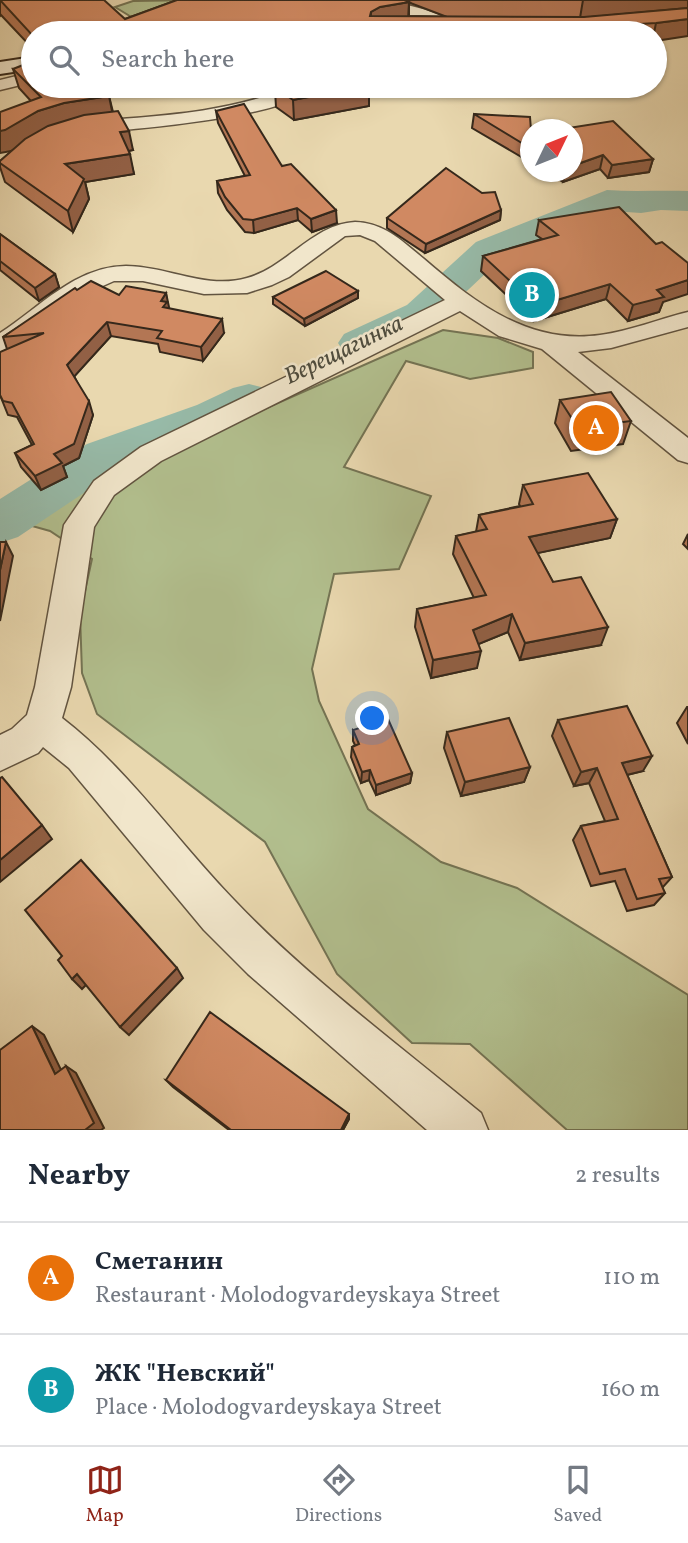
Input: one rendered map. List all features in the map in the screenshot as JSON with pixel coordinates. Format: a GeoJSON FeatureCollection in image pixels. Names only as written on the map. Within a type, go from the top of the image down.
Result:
{"type":"FeatureCollection","features":[{"type":"Feature","properties":{"kind":"street"},"geometry":{"type":"LineString","coordinates":[[370,0],[441,21]]}},
{"type":"Feature","properties":{"kind":"street"},"geometry":{"type":"LineString","coordinates":[[0,68],[21,65]]}},
{"type":"Feature","properties":{"kind":"street"},"geometry":{"type":"LineString","coordinates":[[0,85],[21,80]]}},
{"type":"Feature","properties":{"kind":"street"},"geometry":{"type":"LineString","coordinates":[[62,134],[93,126],[206,117],[280,98]]}},
{"type":"Feature","properties":{"kind":"street"},"geometry":{"type":"LineString","coordinates":[[0,344],[82,287],[108,275],[129,273],[218,289],[251,286],[278,275],[337,231],[361,227],[383,236],[460,302],[506,330],[549,342],[575,345],[599,343],[688,318]]}},
{"type":"Feature","properties":{"kind":"street"},"geometry":{"type":"LineString","coordinates":[[0,754],[24,741],[42,723],[53,687],[79,525],[104,488],[151,454],[460,302]]}},
{"type":"Feature","properties":{"kind":"street"},"geometry":{"type":"LineString","coordinates":[[549,342],[688,453]]}},
{"type":"Feature","properties":{"kind":"street"},"geometry":{"type":"LineString","coordinates":[[42,723],[82,757],[219,915],[264,958],[464,1130]]}},
{"type":"Feature","properties":{"kind":"green space"},"geometry":{"type":"Polygon","coordinates":[[[197,0],[138,21],[115,7],[133,1],[197,0]]]}},
{"type":"Feature","properties":{"kind":"green space"},"geometry":{"type":"Polygon","coordinates":[[[443,330],[498,338],[533,352],[533,368],[470,379],[406,361],[344,467],[431,496],[399,569],[334,574],[312,669],[319,701],[368,809],[441,862],[517,888],[688,995],[688,1130],[567,1130],[470,1044],[412,1043],[337,974],[265,842],[97,714],[82,673],[80,614],[92,559],[50,531],[18,522],[0,531],[0,517],[163,454],[443,330]]]}},
{"type":"Feature","properties":{"kind":"building"},"geometry":{"type":"Polygon","coordinates":[[[0,0],[104,0],[125,19],[177,0],[409,2],[380,7],[371,12],[370,16],[584,17],[688,8],[688,19],[667,22],[21,23],[0,0]]]}},
{"type":"Feature","properties":{"kind":"building"},"geometry":{"type":"Polygon","coordinates":[[[21,66],[21,77],[13,69],[21,66]]]}},
{"type":"Feature","properties":{"kind":"building"},"geometry":{"type":"Polygon","coordinates":[[[38,98],[96,98],[64,103],[38,111],[0,131],[0,112],[38,98]]]}},
{"type":"Feature","properties":{"kind":"building"},"geometry":{"type":"Polygon","coordinates":[[[244,104],[282,166],[291,164],[336,210],[311,219],[297,208],[253,220],[243,219],[225,197],[217,181],[250,175],[216,111],[244,104]]]}},
{"type":"Feature","properties":{"kind":"building"},"geometry":{"type":"Polygon","coordinates":[[[118,111],[129,131],[120,132],[130,154],[65,164],[84,179],[68,211],[0,163],[25,139],[48,126],[84,115],[118,111]]]}},
{"type":"Feature","properties":{"kind":"building"},"geometry":{"type":"Polygon","coordinates":[[[474,114],[530,117],[520,119],[520,142],[474,114]]]}},
{"type":"Feature","properties":{"kind":"building"},"geometry":{"type":"Polygon","coordinates":[[[613,121],[653,159],[612,165],[603,155],[583,162],[583,126],[613,121]]]}},
{"type":"Feature","properties":{"kind":"building"},"geometry":{"type":"Polygon","coordinates":[[[446,168],[482,193],[495,192],[501,210],[426,244],[387,218],[446,168]]]}},
{"type":"Feature","properties":{"kind":"building"},"geometry":{"type":"Polygon","coordinates":[[[619,207],[656,244],[662,242],[688,263],[688,280],[657,290],[664,297],[633,305],[610,284],[537,306],[483,256],[558,235],[539,220],[619,207]]]}},
{"type":"Feature","properties":{"kind":"building"},"geometry":{"type":"Polygon","coordinates":[[[0,234],[55,274],[35,288],[0,261],[0,234]]]}},
{"type":"Feature","properties":{"kind":"building"},"geometry":{"type":"Polygon","coordinates":[[[326,271],[358,291],[304,319],[273,297],[326,271]]]}},
{"type":"Feature","properties":{"kind":"building"},"geometry":{"type":"Polygon","coordinates":[[[91,281],[119,295],[126,286],[166,293],[161,301],[167,302],[163,307],[222,319],[201,347],[157,338],[162,331],[107,322],[67,365],[89,401],[74,444],[54,454],[62,463],[35,476],[15,453],[34,444],[12,403],[3,401],[0,395],[0,352],[44,333],[3,337],[75,288],[77,290],[91,281]]]}},
{"type":"Feature","properties":{"kind":"building"},"geometry":{"type":"Polygon","coordinates":[[[611,392],[631,421],[578,428],[560,400],[611,392]]]}},
{"type":"Feature","properties":{"kind":"building"},"geometry":{"type":"Polygon","coordinates":[[[588,473],[617,519],[529,537],[553,582],[581,577],[608,627],[525,643],[512,614],[473,630],[481,651],[433,660],[417,609],[486,595],[456,536],[487,529],[479,515],[533,504],[523,485],[588,473]]]}},
{"type":"Feature","properties":{"kind":"building"},"geometry":{"type":"Polygon","coordinates":[[[0,542],[6,542],[0,570],[0,542]]]}},
{"type":"Feature","properties":{"kind":"building"},"geometry":{"type":"Polygon","coordinates":[[[627,706],[652,756],[622,763],[672,877],[659,879],[665,893],[637,899],[625,869],[600,874],[581,826],[618,819],[597,768],[581,772],[558,720],[627,706]]]}},
{"type":"Feature","properties":{"kind":"building"},"geometry":{"type":"Polygon","coordinates":[[[509,718],[530,767],[465,782],[447,732],[509,718]]]}},
{"type":"Feature","properties":{"kind":"building"},"geometry":{"type":"Polygon","coordinates":[[[388,719],[412,773],[376,785],[370,770],[362,772],[352,747],[359,744],[353,730],[388,719]]]}},
{"type":"Feature","properties":{"kind":"building"},"geometry":{"type":"Polygon","coordinates":[[[2,777],[42,825],[0,860],[0,778],[2,777]]]}},
{"type":"Feature","properties":{"kind":"building"},"geometry":{"type":"Polygon","coordinates":[[[81,860],[177,968],[120,1027],[77,974],[72,979],[58,960],[62,956],[25,910],[81,860]]]}},
{"type":"Feature","properties":{"kind":"building"},"geometry":{"type":"Polygon","coordinates":[[[210,1012],[349,1114],[341,1130],[231,1130],[166,1080],[210,1012]]]}},
{"type":"Feature","properties":{"kind":"building"},"geometry":{"type":"Polygon","coordinates":[[[32,1026],[55,1074],[66,1066],[94,1123],[85,1130],[0,1130],[0,1050],[32,1026]]]}},
{"type":"Feature","properties":{"kind":"waterway","name":"Верещагинка"},"geometry":{"type":"LineString","coordinates":[[359,343],[421,313],[489,250],[607,200],[641,203],[661,200],[688,201]]}},
{"type":"Feature","properties":{"kind":"waterway","name":"Верещагинка"},"geometry":{"type":"LineString","coordinates":[[0,524],[104,456],[213,416],[249,398]]}},
{"type":"Feature","properties":{"kind":"place","name":"ЖК \"Невский\""},"geometry":{"type":"Point","coordinates":[532,295]}},
{"type":"Feature","properties":{"kind":"place","name":"Сметанин"},"geometry":{"type":"Point","coordinates":[596,428]}}]}
